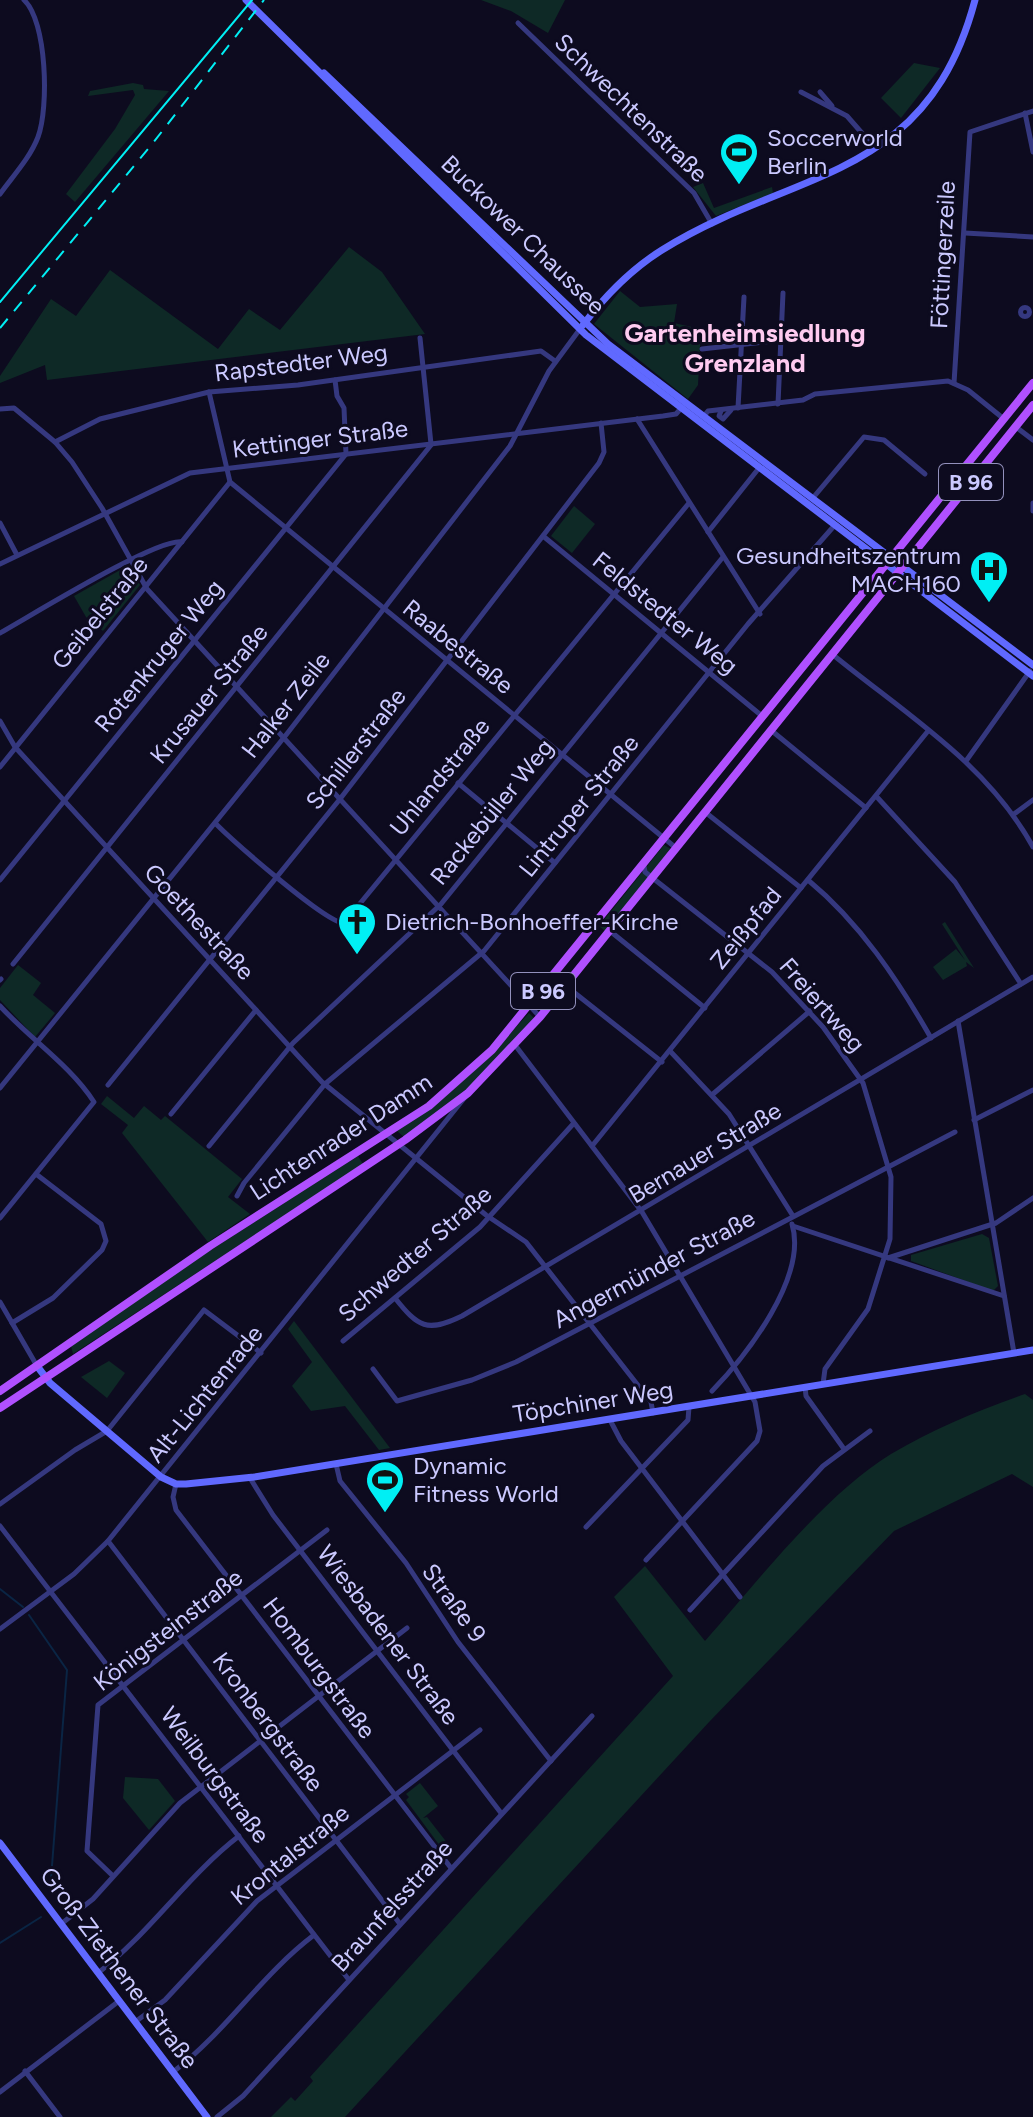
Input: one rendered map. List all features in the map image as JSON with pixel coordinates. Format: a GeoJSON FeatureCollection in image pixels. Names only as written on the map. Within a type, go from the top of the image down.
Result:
{"type":"FeatureCollection","features":[{"type":"Feature","properties":{"kind":"main road","name":"B 96"},"geometry":{"type":"LineString","coordinates":[[889,562],[1033,383]]}},
{"type":"Feature","properties":{"kind":"main road","name":"B 96"},"geometry":{"type":"LineString","coordinates":[[899,570],[1033,405]]}},
{"type":"Feature","properties":{"kind":"main road"},"geometry":{"type":"LineString","coordinates":[[912,533],[923,542]]}},
{"type":"Feature","properties":{"kind":"main road","name":"Lichtenrader Damm"},"geometry":{"type":"LineString","coordinates":[[0,1391],[210,1246],[387,1135],[453,1087],[530,1007],[889,562]]}},
{"type":"Feature","properties":{"kind":"main road","name":"Lichtenrader Damm"},"geometry":{"type":"LineString","coordinates":[[0,1408],[399,1144],[468,1093],[540,1017],[899,570]]}},
{"type":"Feature","properties":{"kind":"main road"},"geometry":{"type":"LineString","coordinates":[[865,590],[876,598]]}},
{"type":"Feature","properties":{"kind":"main road"},"geometry":{"type":"LineString","coordinates":[[360,1152],[368,1164]]}},
{"type":"Feature","properties":{"kind":"main road"},"geometry":{"type":"LineString","coordinates":[[66,1345],[75,1359]]}},
{"type":"Feature","properties":{"kind":"street"},"geometry":{"type":"LineString","coordinates":[[0,194],[36,141],[42,114],[41,38],[34,13],[24,0]]}},
{"type":"Feature","properties":{"kind":"street","name":"Buckower Chaussee"},"geometry":{"type":"LineString","coordinates":[[246,0],[580,329],[703,417],[1032,670]]}},
{"type":"Feature","properties":{"kind":"street"},"geometry":{"type":"LineString","coordinates":[[580,329],[635,270],[672,244],[712,224],[815,182],[875,149],[917,111],[936,87],[960,43],[975,0]]}},
{"type":"Feature","properties":{"kind":"street","name":"Schwechtenstraße"},"geometry":{"type":"LineString","coordinates":[[518,23],[694,193],[712,224]]}},
{"type":"Feature","properties":{"kind":"street","name":"Buckower Chaussee"},"geometry":{"type":"LineString","coordinates":[[315,67],[338,83],[608,344],[832,529],[889,562]]}},
{"type":"Feature","properties":{"kind":"street"},"geometry":{"type":"LineString","coordinates":[[801,92],[852,120],[875,149]]}},
{"type":"Feature","properties":{"kind":"street"},"geometry":{"type":"LineString","coordinates":[[820,92],[836,109]]}},
{"type":"Feature","properties":{"kind":"street"},"geometry":{"type":"LineString","coordinates":[[1033,111],[1025,113],[1033,152]]}},
{"type":"Feature","properties":{"kind":"street","name":"Föttingerzeile"},"geometry":{"type":"LineString","coordinates":[[954,383],[971,130],[1025,113]]}},
{"type":"Feature","properties":{"kind":"street"},"geometry":{"type":"LineString","coordinates":[[965,233],[1033,237]]}},
{"type":"Feature","properties":{"kind":"street"},"geometry":{"type":"LineString","coordinates":[[778,404],[783,293]]}},
{"type":"Feature","properties":{"kind":"street"},"geometry":{"type":"LineString","coordinates":[[735,409],[744,297]]}},
{"type":"Feature","properties":{"kind":"street","name":"Halker Zeile"},"geometry":{"type":"LineString","coordinates":[[0,1088],[284,738],[520,433],[555,361],[580,329]]}},
{"type":"Feature","properties":{"kind":"street"},"geometry":{"type":"LineString","coordinates":[[420,338],[431,444]]}},
{"type":"Feature","properties":{"kind":"street"},"geometry":{"type":"LineString","coordinates":[[702,349],[781,340]]}},
{"type":"Feature","properties":{"kind":"street","name":"Rapstedter Weg"},"geometry":{"type":"LineString","coordinates":[[55,442],[100,419],[209,392],[335,380],[423,365],[541,351],[555,361]]}},
{"type":"Feature","properties":{"kind":"street"},"geometry":{"type":"LineString","coordinates":[[335,380],[337,395],[344,408],[346,454]]}},
{"type":"Feature","properties":{"kind":"street"},"geometry":{"type":"LineString","coordinates":[[703,417],[708,411],[778,404],[803,400],[815,394],[954,383],[1004,419]]}},
{"type":"Feature","properties":{"kind":"street"},"geometry":{"type":"LineString","coordinates":[[209,392],[230,482]]}},
{"type":"Feature","properties":{"kind":"street","name":"Kettinger Straße"},"geometry":{"type":"LineString","coordinates":[[0,564],[179,477],[226,468],[663,416],[681,404]]}},
{"type":"Feature","properties":{"kind":"street"},"geometry":{"type":"LineString","coordinates":[[0,409],[11,407],[55,442],[104,512],[146,586],[540,1017]]}},
{"type":"Feature","properties":{"kind":"street"},"geometry":{"type":"LineString","coordinates":[[637,419],[760,614]]}},
{"type":"Feature","properties":{"kind":"street","name":"Schillerstraße"},"geometry":{"type":"LineString","coordinates":[[108,1085],[340,799],[602,459],[601,423]]}},
{"type":"Feature","properties":{"kind":"street"},"geometry":{"type":"LineString","coordinates":[[1015,427],[1033,440]]}},
{"type":"Feature","properties":{"kind":"street"},"geometry":{"type":"LineString","coordinates":[[811,500],[864,437],[884,440],[925,474]]}},
{"type":"Feature","properties":{"kind":"street","name":"Krusauer Straße"},"geometry":{"type":"LineString","coordinates":[[13,964],[431,444]]}},
{"type":"Feature","properties":{"kind":"street","name":"Rotenkruger Weg"},"geometry":{"type":"LineString","coordinates":[[0,880],[346,454]]}},
{"type":"Feature","properties":{"kind":"street"},"geometry":{"type":"LineString","coordinates":[[708,532],[759,468]]}},
{"type":"Feature","properties":{"kind":"street","name":"Raabestraße"},"geometry":{"type":"LineString","coordinates":[[230,482],[676,848]]}},
{"type":"Feature","properties":{"kind":"street","name":"Geibelstraße"},"geometry":{"type":"LineString","coordinates":[[0,767],[230,482]]}},
{"type":"Feature","properties":{"kind":"street","name":"Uhlandstraße"},"geometry":{"type":"LineString","coordinates":[[278,875],[308,903],[341,924],[358,908],[689,503]]}},
{"type":"Feature","properties":{"kind":"street"},"geometry":{"type":"LineString","coordinates":[[1033,503],[1033,511]]}},
{"type":"Feature","properties":{"kind":"street"},"geometry":{"type":"LineString","coordinates":[[0,523],[17,555]]}},
{"type":"Feature","properties":{"kind":"street","name":"Lintruper Straße"},"geometry":{"type":"LineString","coordinates":[[237,1196],[244,1183],[325,1084],[482,954],[709,672],[832,529]]}},
{"type":"Feature","properties":{"kind":"street","name":"Feldstedter Weg"},"geometry":{"type":"LineString","coordinates":[[543,536],[763,717]]}},
{"type":"Feature","properties":{"kind":"street"},"geometry":{"type":"LineString","coordinates":[[0,633],[131,560],[174,541],[182,542]]}},
{"type":"Feature","properties":{"kind":"street","name":"Rackebüller Weg"},"geometry":{"type":"LineString","coordinates":[[209,1146],[289,1047],[438,907],[723,557]]}},
{"type":"Feature","properties":{"kind":"street"},"geometry":{"type":"LineString","coordinates":[[832,654],[965,761],[1014,814],[1033,847]]}},
{"type":"Feature","properties":{"kind":"street"},"geometry":{"type":"LineString","coordinates":[[965,761],[1032,670]]}},
{"type":"Feature","properties":{"kind":"street","name":"Goethestraße"},"geometry":{"type":"LineString","coordinates":[[0,721],[15,747],[325,1084],[490,1217],[522,1238],[651,1402],[653,1413]]}},
{"type":"Feature","properties":{"kind":"street"},"geometry":{"type":"LineString","coordinates":[[771,730],[867,808]]}},
{"type":"Feature","properties":{"kind":"street","name":"Zeißpfad"},"geometry":{"type":"LineString","coordinates":[[592,1146],[928,731]]}},
{"type":"Feature","properties":{"kind":"street"},"geometry":{"type":"LineString","coordinates":[[458,783],[555,863]]}},
{"type":"Feature","properties":{"kind":"street"},"geometry":{"type":"LineString","coordinates":[[876,796],[955,882],[1021,984]]}},
{"type":"Feature","properties":{"kind":"street"},"geometry":{"type":"LineString","coordinates":[[1014,814],[1033,800]]}},
{"type":"Feature","properties":{"kind":"street"},"geometry":{"type":"LineString","coordinates":[[705,812],[801,888]]}},
{"type":"Feature","properties":{"kind":"street"},"geometry":{"type":"LineString","coordinates":[[215,823],[278,875]]}},
{"type":"Feature","properties":{"kind":"street","name":"Freiertweg"},"geometry":{"type":"LineString","coordinates":[[644,866],[645,872],[750,953],[810,1011],[862,1080],[889,1166],[893,1210],[887,1258],[864,1317],[825,1369],[823,1384]]}},
{"type":"Feature","properties":{"kind":"street"},"geometry":{"type":"LineString","coordinates":[[808,880],[831,899],[867,941],[931,1038]]}},
{"type":"Feature","properties":{"kind":"street"},"geometry":{"type":"LineString","coordinates":[[610,931],[706,1008]]}},
{"type":"Feature","properties":{"kind":"street","name":"Bernauer Straße"},"geometry":{"type":"LineString","coordinates":[[395,1298],[416,1322],[440,1325],[642,1212],[1033,977]]}},
{"type":"Feature","properties":{"kind":"street"},"geometry":{"type":"LineString","coordinates":[[565,986],[662,1062]]}},
{"type":"Feature","properties":{"kind":"street"},"geometry":{"type":"LineString","coordinates":[[0,1006],[36,1044],[73,1074],[94,1102],[0,1218]]}},
{"type":"Feature","properties":{"kind":"street"},"geometry":{"type":"LineString","coordinates":[[171,1114],[256,1010]]}},
{"type":"Feature","properties":{"kind":"street"},"geometry":{"type":"LineString","coordinates":[[713,1094],[810,1011]]}},
{"type":"Feature","properties":{"kind":"street"},"geometry":{"type":"LineString","coordinates":[[958,1021],[1014,1353]]}},
{"type":"Feature","properties":{"kind":"street"},"geometry":{"type":"LineString","coordinates":[[515,1045],[642,1212],[754,1396],[759,1438],[646,1560]]}},
{"type":"Feature","properties":{"kind":"street"},"geometry":{"type":"LineString","coordinates":[[670,1051],[713,1094],[751,1147],[791,1217],[793,1226],[793,1247],[777,1302],[754,1343],[712,1391]]}},
{"type":"Feature","properties":{"kind":"street"},"geometry":{"type":"LineString","coordinates":[[974,1120],[1033,1090]]}},
{"type":"Feature","properties":{"kind":"street","name":"Lichtenrader Damm"},"geometry":{"type":"LineString","coordinates":[[417,1159],[468,1093]]}},
{"type":"Feature","properties":{"kind":"street","name":"Schwedter Straße"},"geometry":{"type":"LineString","coordinates":[[343,1341],[490,1217],[574,1123]]}},
{"type":"Feature","properties":{"kind":"street","name":"Angermünder Straße"},"geometry":{"type":"LineString","coordinates":[[373,1369],[397,1401],[484,1376],[955,1132]]}},
{"type":"Feature","properties":{"kind":"street","name":"Alt-Lichtenrade"},"geometry":{"type":"LineString","coordinates":[[0,1629],[52,1592],[108,1541],[417,1159]]}},
{"type":"Feature","properties":{"kind":"street"},"geometry":{"type":"LineString","coordinates":[[12,1323],[53,1298],[102,1250],[106,1241],[101,1224],[36,1174]]}},
{"type":"Feature","properties":{"kind":"street"},"geometry":{"type":"LineString","coordinates":[[887,1258],[992,1225],[1033,1198]]}},
{"type":"Feature","properties":{"kind":"street"},"geometry":{"type":"LineString","coordinates":[[793,1226],[1004,1296]]}},
{"type":"Feature","properties":{"kind":"street"},"geometry":{"type":"LineString","coordinates":[[0,1302],[37,1366]]}},
{"type":"Feature","properties":{"kind":"street"},"geometry":{"type":"LineString","coordinates":[[0,1504],[107,1431],[204,1310],[261,1353]]}},
{"type":"Feature","properties":{"kind":"street","name":"Töpchiner Weg"},"geometry":{"type":"LineString","coordinates":[[37,1366],[45,1378],[161,1477],[176,1484],[250,1478],[1033,1350]]}},
{"type":"Feature","properties":{"kind":"street"},"geometry":{"type":"LineString","coordinates":[[805,1387],[806,1396],[844,1449]]}},
{"type":"Feature","properties":{"kind":"street"},"geometry":{"type":"LineString","coordinates":[[586,1527],[688,1420],[689,1407]]}},
{"type":"Feature","properties":{"kind":"street"},"geometry":{"type":"LineString","coordinates":[[610,1420],[642,1469],[740,1597]]}},
{"type":"Feature","properties":{"kind":"street"},"geometry":{"type":"LineString","coordinates":[[690,1610],[823,1466],[870,1431]]}},
{"type":"Feature","properties":{"kind":"street","name":"Straße 9"},"geometry":{"type":"LineString","coordinates":[[336,1464],[340,1481],[400,1555],[458,1642],[551,1761]]}},
{"type":"Feature","properties":{"kind":"street","name":"Wiesbadener Straße"},"geometry":{"type":"LineString","coordinates":[[250,1478],[252,1486],[501,1813]]}},
{"type":"Feature","properties":{"kind":"street","name":"Homburgstraße"},"geometry":{"type":"LineString","coordinates":[[176,1484],[173,1497],[176,1510],[451,1868]]}},
{"type":"Feature","properties":{"kind":"street","name":"Weilburgstraße"},"geometry":{"type":"LineString","coordinates":[[0,1526],[349,1980]]}},
{"type":"Feature","properties":{"kind":"street","name":"Königsteinstraße"},"geometry":{"type":"LineString","coordinates":[[113,1876],[87,1851],[98,1705],[327,1530]]}},
{"type":"Feature","properties":{"kind":"street","name":"Kronbergstraße"},"geometry":{"type":"LineString","coordinates":[[108,1541],[400,1924]]}},
{"type":"Feature","properties":{"kind":"street"},"geometry":{"type":"LineString","coordinates":[[61,1924],[93,1899],[180,1803],[407,1628]]}},
{"type":"Feature","properties":{"kind":"street","name":"Braunfelsstraße"},"geometry":{"type":"LineString","coordinates":[[217,2117],[241,2098],[592,1716]]}},
{"type":"Feature","properties":{"kind":"street","name":"Krontalstraße"},"geometry":{"type":"LineString","coordinates":[[135,2022],[165,2000],[253,1904],[480,1730]]}},
{"type":"Feature","properties":{"kind":"street"},"geometry":{"type":"LineString","coordinates":[[98,1973],[131,1946],[215,1855],[239,1836]]}},
{"type":"Feature","properties":{"kind":"street","name":"Groß-Ziethener Straße"},"geometry":{"type":"LineString","coordinates":[[0,1843],[207,2117]]}},
{"type":"Feature","properties":{"kind":"street"},"geometry":{"type":"LineString","coordinates":[[173,2072],[204,2049],[293,1951],[314,1935]]}},
{"type":"Feature","properties":{"kind":"street"},"geometry":{"type":"LineString","coordinates":[[0,2092],[119,2001]]}},
{"type":"Feature","properties":{"kind":"street"},"geometry":{"type":"LineString","coordinates":[[25,2071],[60,2117]]}},
{"type":"Feature","properties":{"kind":"green space"},"geometry":{"type":"Polygon","coordinates":[[[481,0],[565,0],[548,33],[511,11],[481,0]]]}},
{"type":"Feature","properties":{"kind":"green space"},"geometry":{"type":"Polygon","coordinates":[[[914,63],[940,68],[901,118],[881,98],[914,63]]]}},
{"type":"Feature","properties":{"kind":"green space"},"geometry":{"type":"Polygon","coordinates":[[[133,83],[143,85],[144,89],[169,91],[75,202],[66,194],[115,129],[135,95],[133,90],[88,96],[90,91],[133,83]]]}},
{"type":"Feature","properties":{"kind":"green space"},"geometry":{"type":"Polygon","coordinates":[[[703,183],[714,208],[772,187],[773,193],[716,216],[693,187],[703,183]]]}},
{"type":"Feature","properties":{"kind":"green space"},"geometry":{"type":"Polygon","coordinates":[[[349,247],[382,272],[425,334],[47,380],[45,365],[0,383],[0,376],[51,299],[76,316],[110,270],[218,349],[249,309],[280,330],[349,247]]]}},
{"type":"Feature","properties":{"kind":"green space"},"geometry":{"type":"Polygon","coordinates":[[[620,291],[640,307],[677,304],[674,323],[701,329],[698,385],[688,399],[594,324],[620,291]]]}},
{"type":"Feature","properties":{"kind":"green space"},"geometry":{"type":"Polygon","coordinates":[[[574,506],[595,524],[572,553],[551,536],[574,506]]]}},
{"type":"Feature","properties":{"kind":"green space"},"geometry":{"type":"Polygon","coordinates":[[[129,565],[140,585],[103,631],[86,617],[74,596],[129,565]]]}},
{"type":"Feature","properties":{"kind":"green space"},"geometry":{"type":"Polygon","coordinates":[[[664,845],[671,849],[605,931],[599,926],[664,845]]]}},
{"type":"Feature","properties":{"kind":"green space"},"geometry":{"type":"Polygon","coordinates":[[[945,922],[974,968],[966,962],[967,966],[943,980],[933,967],[956,949],[965,960],[942,924],[945,922]]]}},
{"type":"Feature","properties":{"kind":"green space"},"geometry":{"type":"Polygon","coordinates":[[[18,965],[41,983],[33,995],[55,1013],[35,1037],[0,1000],[0,988],[18,965]]]}},
{"type":"Feature","properties":{"kind":"green space"},"geometry":{"type":"Polygon","coordinates":[[[529,1013],[535,1019],[474,1083],[404,1137],[397,1131],[492,1053],[529,1013]]]}},
{"type":"Feature","properties":{"kind":"green space"},"geometry":{"type":"Polygon","coordinates":[[[107,1096],[134,1118],[144,1106],[161,1120],[165,1116],[242,1179],[228,1197],[250,1214],[208,1242],[122,1133],[128,1125],[101,1104],[107,1096]]]}},
{"type":"Feature","properties":{"kind":"green space"},"geometry":{"type":"Polygon","coordinates":[[[358,1156],[363,1164],[73,1354],[71,1346],[178,1271],[358,1156]]]}},
{"type":"Feature","properties":{"kind":"green space"},"geometry":{"type":"Polygon","coordinates":[[[982,1234],[989,1238],[998,1286],[993,1291],[911,1261],[911,1255],[982,1234]]]}},
{"type":"Feature","properties":{"kind":"green space"},"geometry":{"type":"Polygon","coordinates":[[[294,1321],[390,1448],[379,1450],[345,1406],[311,1411],[292,1386],[312,1362],[288,1329],[294,1321]]]}},
{"type":"Feature","properties":{"kind":"green space"},"geometry":{"type":"Polygon","coordinates":[[[109,1361],[125,1373],[107,1398],[81,1377],[109,1361]]]}},
{"type":"Feature","properties":{"kind":"green space"},"geometry":{"type":"Polygon","coordinates":[[[1025,1394],[1033,1400],[1033,1487],[1012,1474],[894,1531],[710,1721],[345,2117],[271,2117],[291,2097],[295,2101],[313,2081],[310,2077],[673,1676],[614,1597],[645,1566],[705,1641],[793,1540],[866,1471],[940,1428],[1025,1394]]]}},
{"type":"Feature","properties":{"kind":"green space"},"geometry":{"type":"Polygon","coordinates":[[[125,1777],[158,1779],[175,1801],[149,1830],[123,1798],[125,1777]]]}},
{"type":"Feature","properties":{"kind":"green space"},"geometry":{"type":"Polygon","coordinates":[[[420,1783],[438,1806],[423,1818],[427,1817],[448,1844],[440,1846],[406,1800],[409,1797],[406,1794],[420,1783]]]}},
{"type":"Feature","properties":{"kind":"waterway"},"geometry":{"type":"LineString","coordinates":[[0,1589],[23,1607]]}},
{"type":"Feature","properties":{"kind":"waterway"},"geometry":{"type":"LineString","coordinates":[[29,1615],[67,1670],[51,1879]]}},
{"type":"Feature","properties":{"kind":"waterway"},"geometry":{"type":"LineString","coordinates":[[0,1943],[41,1917]]}},
{"type":"Feature","properties":{"kind":"tram line"},"geometry":{"type":"LineString","coordinates":[[0,302],[252,0]]}},
{"type":"Feature","properties":{"kind":"railway"},"geometry":{"type":"LineString","coordinates":[[0,328],[153,143],[264,0]]}},
{"type":"Feature","properties":{"kind":"place","name":"Soccerworld Berlin"},"geometry":{"type":"Point","coordinates":[739,186]}},
{"type":"Feature","properties":{"kind":"place","name":"Gesundheitszentrum MACH160"},"geometry":{"type":"Point","coordinates":[989,604]}},
{"type":"Feature","properties":{"kind":"place","name":"Dietrich-Bonhoeffer-Kirche"},"geometry":{"type":"Point","coordinates":[357,956]}},
{"type":"Feature","properties":{"kind":"place","name":"Dynamic Fitness World"},"geometry":{"type":"Point","coordinates":[385,1514]}},
{"type":"Feature","properties":{"kind":"district","name":"Gartenheimsiedlung Grenzland"},"geometry":{"type":"Point","coordinates":[745,348]}}]}
